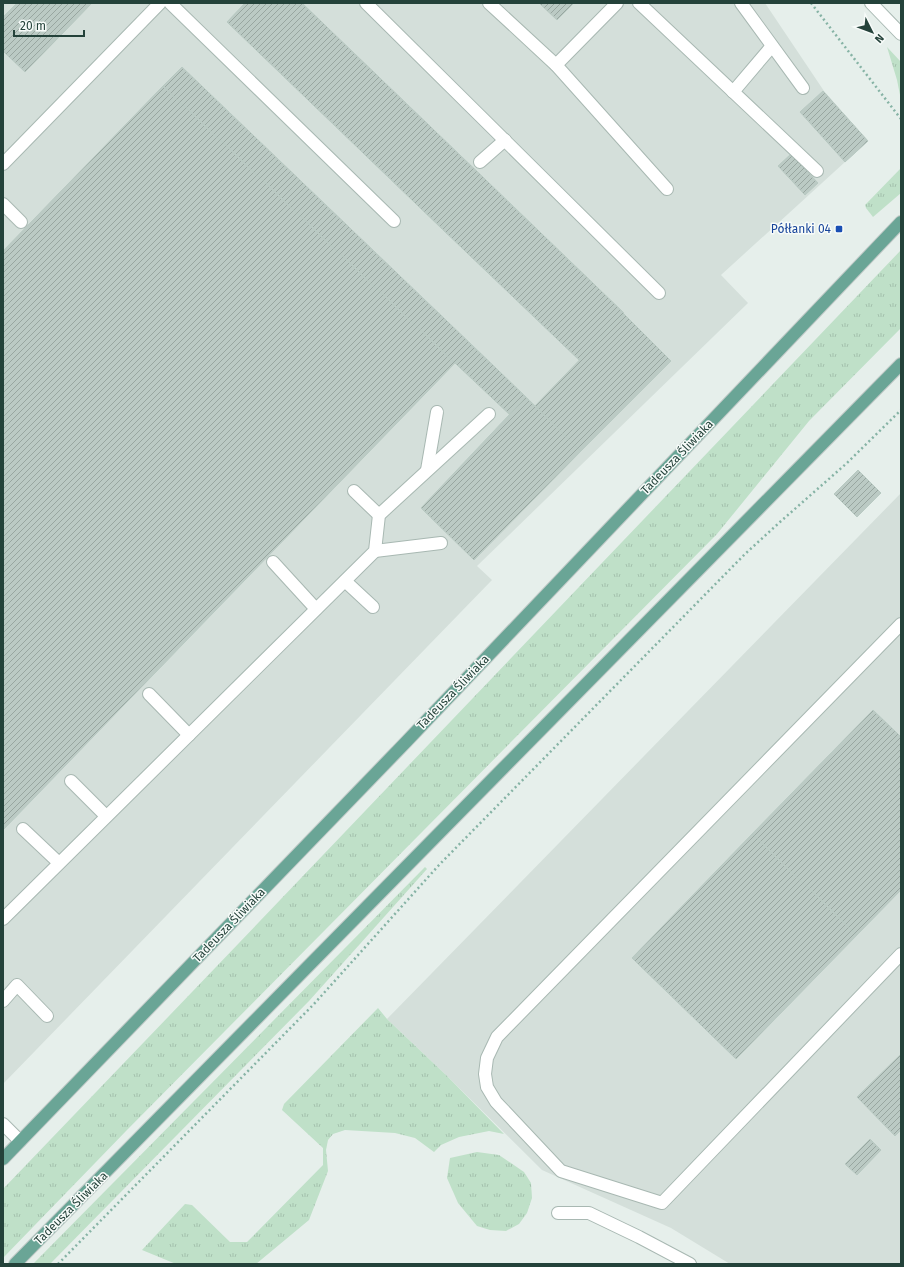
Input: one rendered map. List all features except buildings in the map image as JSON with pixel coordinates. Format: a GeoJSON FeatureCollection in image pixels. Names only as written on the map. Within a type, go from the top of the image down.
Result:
{"type":"FeatureCollection","features":[{"type":"Feature","properties":{"kind":"main road","name":"Tadeusza Śliwiaka"},"geometry":{"type":"LineString","coordinates":[[3,1159],[411,736],[901,222]]}},
{"type":"Feature","properties":{"kind":"main road","name":"Tadeusza Śliwiaka"},"geometry":{"type":"LineString","coordinates":[[16,1264],[901,364]]}},
{"type":"Feature","properties":{"kind":"street"},"geometry":{"type":"LineString","coordinates":[[3,164],[160,3]]}},
{"type":"Feature","properties":{"kind":"street"},"geometry":{"type":"LineString","coordinates":[[170,3],[394,221]]}},
{"type":"Feature","properties":{"kind":"street"},"geometry":{"type":"LineString","coordinates":[[366,3],[659,292]]}},
{"type":"Feature","properties":{"kind":"street"},"geometry":{"type":"LineString","coordinates":[[490,3],[556,64],[667,189]]}},
{"type":"Feature","properties":{"kind":"street"},"geometry":{"type":"LineString","coordinates":[[556,64],[617,3]]}},
{"type":"Feature","properties":{"kind":"street"},"geometry":{"type":"LineString","coordinates":[[639,3],[817,171]]}},
{"type":"Feature","properties":{"kind":"street"},"geometry":{"type":"LineString","coordinates":[[741,3],[803,88]]}},
{"type":"Feature","properties":{"kind":"street"},"geometry":{"type":"LineString","coordinates":[[871,3],[901,34]]}},
{"type":"Feature","properties":{"kind":"street"},"geometry":{"type":"LineString","coordinates":[[733,92],[772,46]]}},
{"type":"Feature","properties":{"kind":"street"},"geometry":{"type":"LineString","coordinates":[[480,162],[504,140]]}},
{"type":"Feature","properties":{"kind":"street"},"geometry":{"type":"LineString","coordinates":[[3,204],[21,222]]}},
{"type":"Feature","properties":{"kind":"street"},"geometry":{"type":"LineString","coordinates":[[427,470],[437,412]]}},
{"type":"Feature","properties":{"kind":"street"},"geometry":{"type":"LineString","coordinates":[[375,551],[379,515],[489,414]]}},
{"type":"Feature","properties":{"kind":"street"},"geometry":{"type":"LineString","coordinates":[[354,491],[379,515]]}},
{"type":"Feature","properties":{"kind":"street"},"geometry":{"type":"LineString","coordinates":[[5,914],[59,863],[375,551],[441,543]]}},
{"type":"Feature","properties":{"kind":"street"},"geometry":{"type":"LineString","coordinates":[[273,562],[316,609]]}},
{"type":"Feature","properties":{"kind":"street"},"geometry":{"type":"LineString","coordinates":[[345,581],[373,607]]}},
{"type":"Feature","properties":{"kind":"street"},"geometry":{"type":"LineString","coordinates":[[901,624],[497,1036],[487,1058],[485,1074],[487,1087],[496,1102],[561,1171],[662,1203],[901,954]]}},
{"type":"Feature","properties":{"kind":"street"},"geometry":{"type":"LineString","coordinates":[[149,694],[189,735]]}},
{"type":"Feature","properties":{"kind":"street"},"geometry":{"type":"LineString","coordinates":[[71,781],[106,816]]}},
{"type":"Feature","properties":{"kind":"street"},"geometry":{"type":"LineString","coordinates":[[23,829],[59,863]]}},
{"type":"Feature","properties":{"kind":"street"},"geometry":{"type":"LineString","coordinates":[[3,1000],[17,985],[47,1016]]}},
{"type":"Feature","properties":{"kind":"street"},"geometry":{"type":"LineString","coordinates":[[3,1124],[20,1141]]}},
{"type":"Feature","properties":{"kind":"street"},"geometry":{"type":"LineString","coordinates":[[558,1213],[589,1213],[690,1264]]}},
{"type":"Feature","properties":{"kind":"path"},"geometry":{"type":"LineString","coordinates":[[811,3],[901,119]]}},
{"type":"Feature","properties":{"kind":"path"},"geometry":{"type":"LineString","coordinates":[[58,1264],[314,1004],[439,865],[722,577],[780,522],[847,463],[901,410]]}},
{"type":"Feature","properties":{"kind":"shaded area"},"geometry":{"type":"Polygon","coordinates":[[[3,3],[765,3],[824,91],[868,141],[721,275],[748,303],[477,566],[492,580],[3,1084],[3,3]]]}},
{"type":"Feature","properties":{"kind":"shaded area"},"geometry":{"type":"Polygon","coordinates":[[[901,493],[901,1264],[730,1264],[671,1228],[542,1170],[387,1019],[901,493]]]}},
{"type":"Feature","properties":{"kind":"green space"},"geometry":{"type":"Polygon","coordinates":[[[887,47],[901,62],[901,100],[897,80],[887,47]]]}},
{"type":"Feature","properties":{"kind":"green space"},"geometry":{"type":"Polygon","coordinates":[[[901,168],[901,193],[873,217],[865,205],[901,168]]]}},
{"type":"Feature","properties":{"kind":"green space"},"geometry":{"type":"Polygon","coordinates":[[[901,250],[901,328],[809,421],[717,534],[126,1131],[3,1258],[3,1189],[901,250]]]}},
{"type":"Feature","properties":{"kind":"green space"},"geometry":{"type":"Polygon","coordinates":[[[425,867],[427,869],[309,1001],[50,1264],[33,1264],[425,867]]]}},
{"type":"Feature","properties":{"kind":"green space"},"geometry":{"type":"Polygon","coordinates":[[[378,1008],[387,1019],[447,1076],[504,1134],[489,1131],[459,1137],[441,1145],[434,1152],[415,1138],[395,1133],[345,1130],[333,1134],[328,1140],[326,1150],[328,1171],[309,1220],[256,1264],[176,1264],[142,1250],[185,1204],[192,1205],[230,1242],[247,1242],[323,1165],[323,1148],[282,1110],[284,1104],[378,1008]]]}},
{"type":"Feature","properties":{"kind":"green space"},"geometry":{"type":"Polygon","coordinates":[[[477,1152],[499,1155],[524,1172],[531,1183],[532,1198],[527,1213],[519,1224],[506,1231],[490,1230],[477,1226],[458,1203],[447,1178],[450,1158],[477,1152]]]}},
{"type":"Feature","properties":{"kind":"place","name":"Półłanki 04"},"geometry":{"type":"Point","coordinates":[839,229]}}]}
